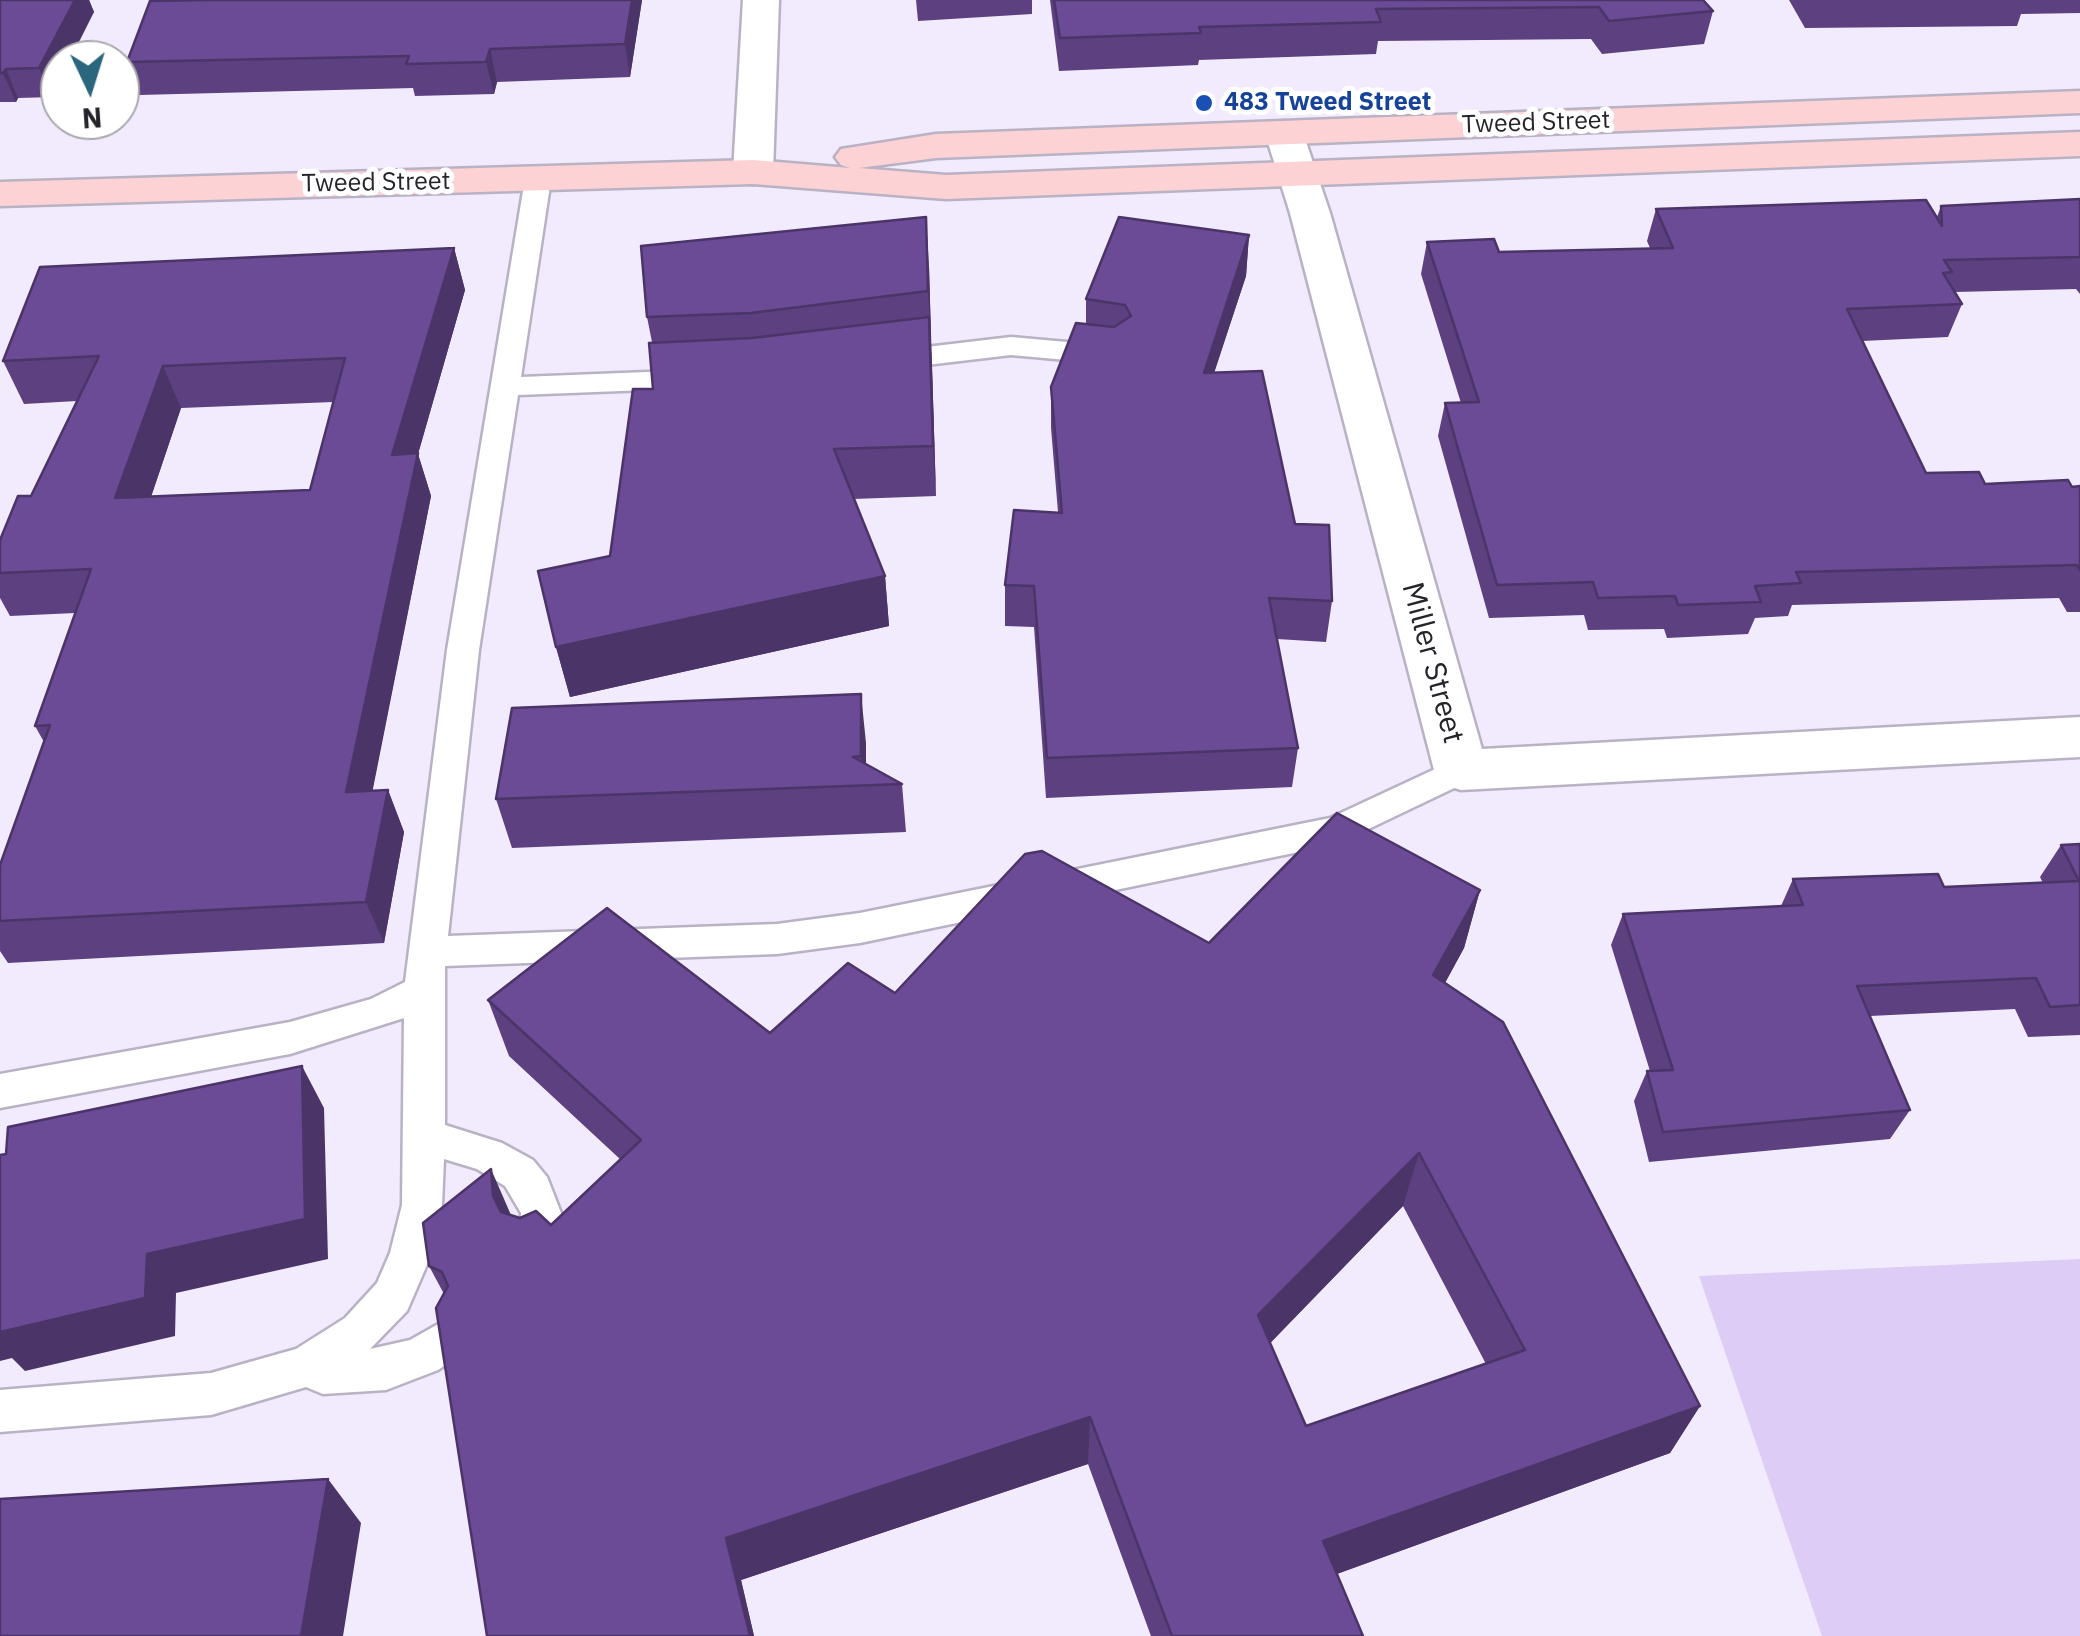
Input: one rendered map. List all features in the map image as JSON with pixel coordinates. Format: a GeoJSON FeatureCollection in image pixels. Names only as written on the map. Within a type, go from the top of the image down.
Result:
{"type":"FeatureCollection","features":[{"type":"Feature","properties":{"kind":"main road","name":"Tweed Street"},"geometry":{"type":"LineString","coordinates":[[0,194],[753,172],[946,187],[1291,154],[2080,102]]}},
{"type":"Feature","properties":{"kind":"main road","name":"Tweed Street"},"geometry":{"type":"LineString","coordinates":[[1291,154],[2080,144]]}},
{"type":"Feature","properties":{"kind":"street"},"geometry":{"type":"LineString","coordinates":[[753,172],[761,0]]}},
{"type":"Feature","properties":{"kind":"street","name":"Miller Street"},"geometry":{"type":"LineString","coordinates":[[1291,154],[1461,770],[2080,737]]}},
{"type":"Feature","properties":{"kind":"lane"},"geometry":{"type":"LineString","coordinates":[[0,1411],[211,1394],[306,1366],[360,1332],[392,1297],[411,1254],[422,1205],[426,972],[463,650],[538,179]]}},
{"type":"Feature","properties":{"kind":"lane"},"geometry":{"type":"LineString","coordinates":[[850,365],[1011,346],[1112,355]]}},
{"type":"Feature","properties":{"kind":"lane"},"geometry":{"type":"LineString","coordinates":[[504,387],[726,377]]}},
{"type":"Feature","properties":{"kind":"lane"},"geometry":{"type":"LineString","coordinates":[[0,1091],[290,1038],[381,1012],[426,972],[860,928],[1337,830],[1461,770]]}},
{"type":"Feature","properties":{"kind":"lane"},"geometry":{"type":"LineString","coordinates":[[425,1136],[488,1155],[518,1173],[533,1190],[541,1212],[540,1247]]}},
{"type":"Feature","properties":{"kind":"lane"},"geometry":{"type":"LineString","coordinates":[[306,1366],[323,1373],[386,1369],[424,1356],[449,1338]]}},
{"type":"Feature","properties":{"kind":"shaded area"},"geometry":{"type":"Polygon","coordinates":[[[2080,1259],[2080,1636],[1822,1636],[1699,1276],[2080,1259]]]}},
{"type":"Feature","properties":{"kind":"building"},"geometry":{"type":"Polygon","coordinates":[[[0,0],[75,0],[54,40],[40,40],[39,68],[6,69],[0,73],[0,0]]]}},
{"type":"Feature","properties":{"kind":"building"},"geometry":{"type":"Polygon","coordinates":[[[632,0],[625,44],[490,49],[486,62],[406,64],[409,56],[140,62],[140,40],[135,40],[150,1],[632,0]]]}},
{"type":"Feature","properties":{"kind":"building"},"geometry":{"type":"Polygon","coordinates":[[[1054,0],[1703,0],[1713,11],[1609,21],[1599,7],[1376,9],[1381,22],[1199,27],[1201,33],[1060,38],[1054,0]]]}},
{"type":"Feature","properties":{"kind":"building"},"geometry":{"type":"Polygon","coordinates":[[[2080,199],[2080,257],[1944,260],[1952,272],[1943,273],[1962,304],[1847,309],[1926,473],[1979,472],[1985,484],[2068,480],[2072,487],[2080,486],[2080,570],[2077,565],[1796,572],[1801,583],[1755,586],[1761,602],[1678,605],[1675,596],[1598,598],[1593,582],[1497,585],[1445,403],[1479,402],[1427,242],[1494,239],[1499,252],[1673,248],[1656,209],[1926,200],[1942,226],[1941,206],[2080,199]]]}},
{"type":"Feature","properties":{"kind":"building"},"geometry":{"type":"Polygon","coordinates":[[[926,217],[928,291],[751,313],[647,317],[641,246],[926,217]]]}},
{"type":"Feature","properties":{"kind":"building"},"geometry":{"type":"Polygon","coordinates":[[[1119,217],[1249,235],[1204,373],[1262,371],[1295,524],[1329,525],[1332,601],[1269,598],[1298,748],[1047,758],[1034,586],[1005,585],[1014,510],[1062,513],[1051,387],[1076,323],[1114,327],[1131,316],[1125,305],[1086,299],[1119,217]]]}},
{"type":"Feature","properties":{"kind":"building"},"geometry":{"type":"Polygon","coordinates":[[[454,248],[392,455],[418,453],[346,792],[388,790],[366,902],[0,921],[0,865],[50,725],[35,726],[91,569],[0,573],[0,540],[18,496],[31,496],[99,356],[3,361],[40,267],[454,248]],[[345,358],[163,366],[115,498],[310,490],[345,358]]]}},
{"type":"Feature","properties":{"kind":"building"},"geometry":{"type":"Polygon","coordinates":[[[929,317],[933,446],[834,449],[885,576],[556,647],[538,571],[610,556],[633,389],[653,389],[649,343],[752,338],[929,317]]]}},
{"type":"Feature","properties":{"kind":"building"},"geometry":{"type":"Polygon","coordinates":[[[861,694],[861,756],[853,757],[902,784],[496,799],[512,708],[861,694]]]}},
{"type":"Feature","properties":{"kind":"building"},"geometry":{"type":"Polygon","coordinates":[[[1337,813],[1480,890],[1433,975],[1503,1022],[1700,1406],[1323,1541],[1363,1636],[1172,1636],[1090,1417],[726,1538],[750,1636],[487,1636],[436,1308],[448,1286],[442,1272],[429,1266],[423,1223],[491,1169],[493,1196],[501,1212],[520,1218],[536,1211],[551,1225],[641,1140],[488,1000],[607,908],[770,1033],[848,963],[895,993],[1025,854],[1042,851],[1209,943],[1337,813]],[[1419,1153],[1258,1315],[1306,1426],[1525,1350],[1419,1153]]]}},
{"type":"Feature","properties":{"kind":"building"},"geometry":{"type":"Polygon","coordinates":[[[2080,844],[2080,1005],[2050,1007],[2036,978],[1857,986],[1910,1110],[1663,1132],[1647,1071],[1673,1070],[1623,914],[1803,905],[1793,879],[1938,874],[1944,887],[2079,881],[2061,845],[2080,844]]]}},
{"type":"Feature","properties":{"kind":"building"},"geometry":{"type":"Polygon","coordinates":[[[302,1066],[305,1219],[147,1254],[145,1298],[0,1332],[0,1155],[6,1154],[8,1127],[302,1066]]]}},
{"type":"Feature","properties":{"kind":"building"},"geometry":{"type":"Polygon","coordinates":[[[328,1479],[301,1636],[0,1636],[0,1499],[328,1479]]]}},
{"type":"Feature","properties":{"kind":"place","name":"483 Tweed Street"},"geometry":{"type":"Point","coordinates":[1204,103]}}]}
